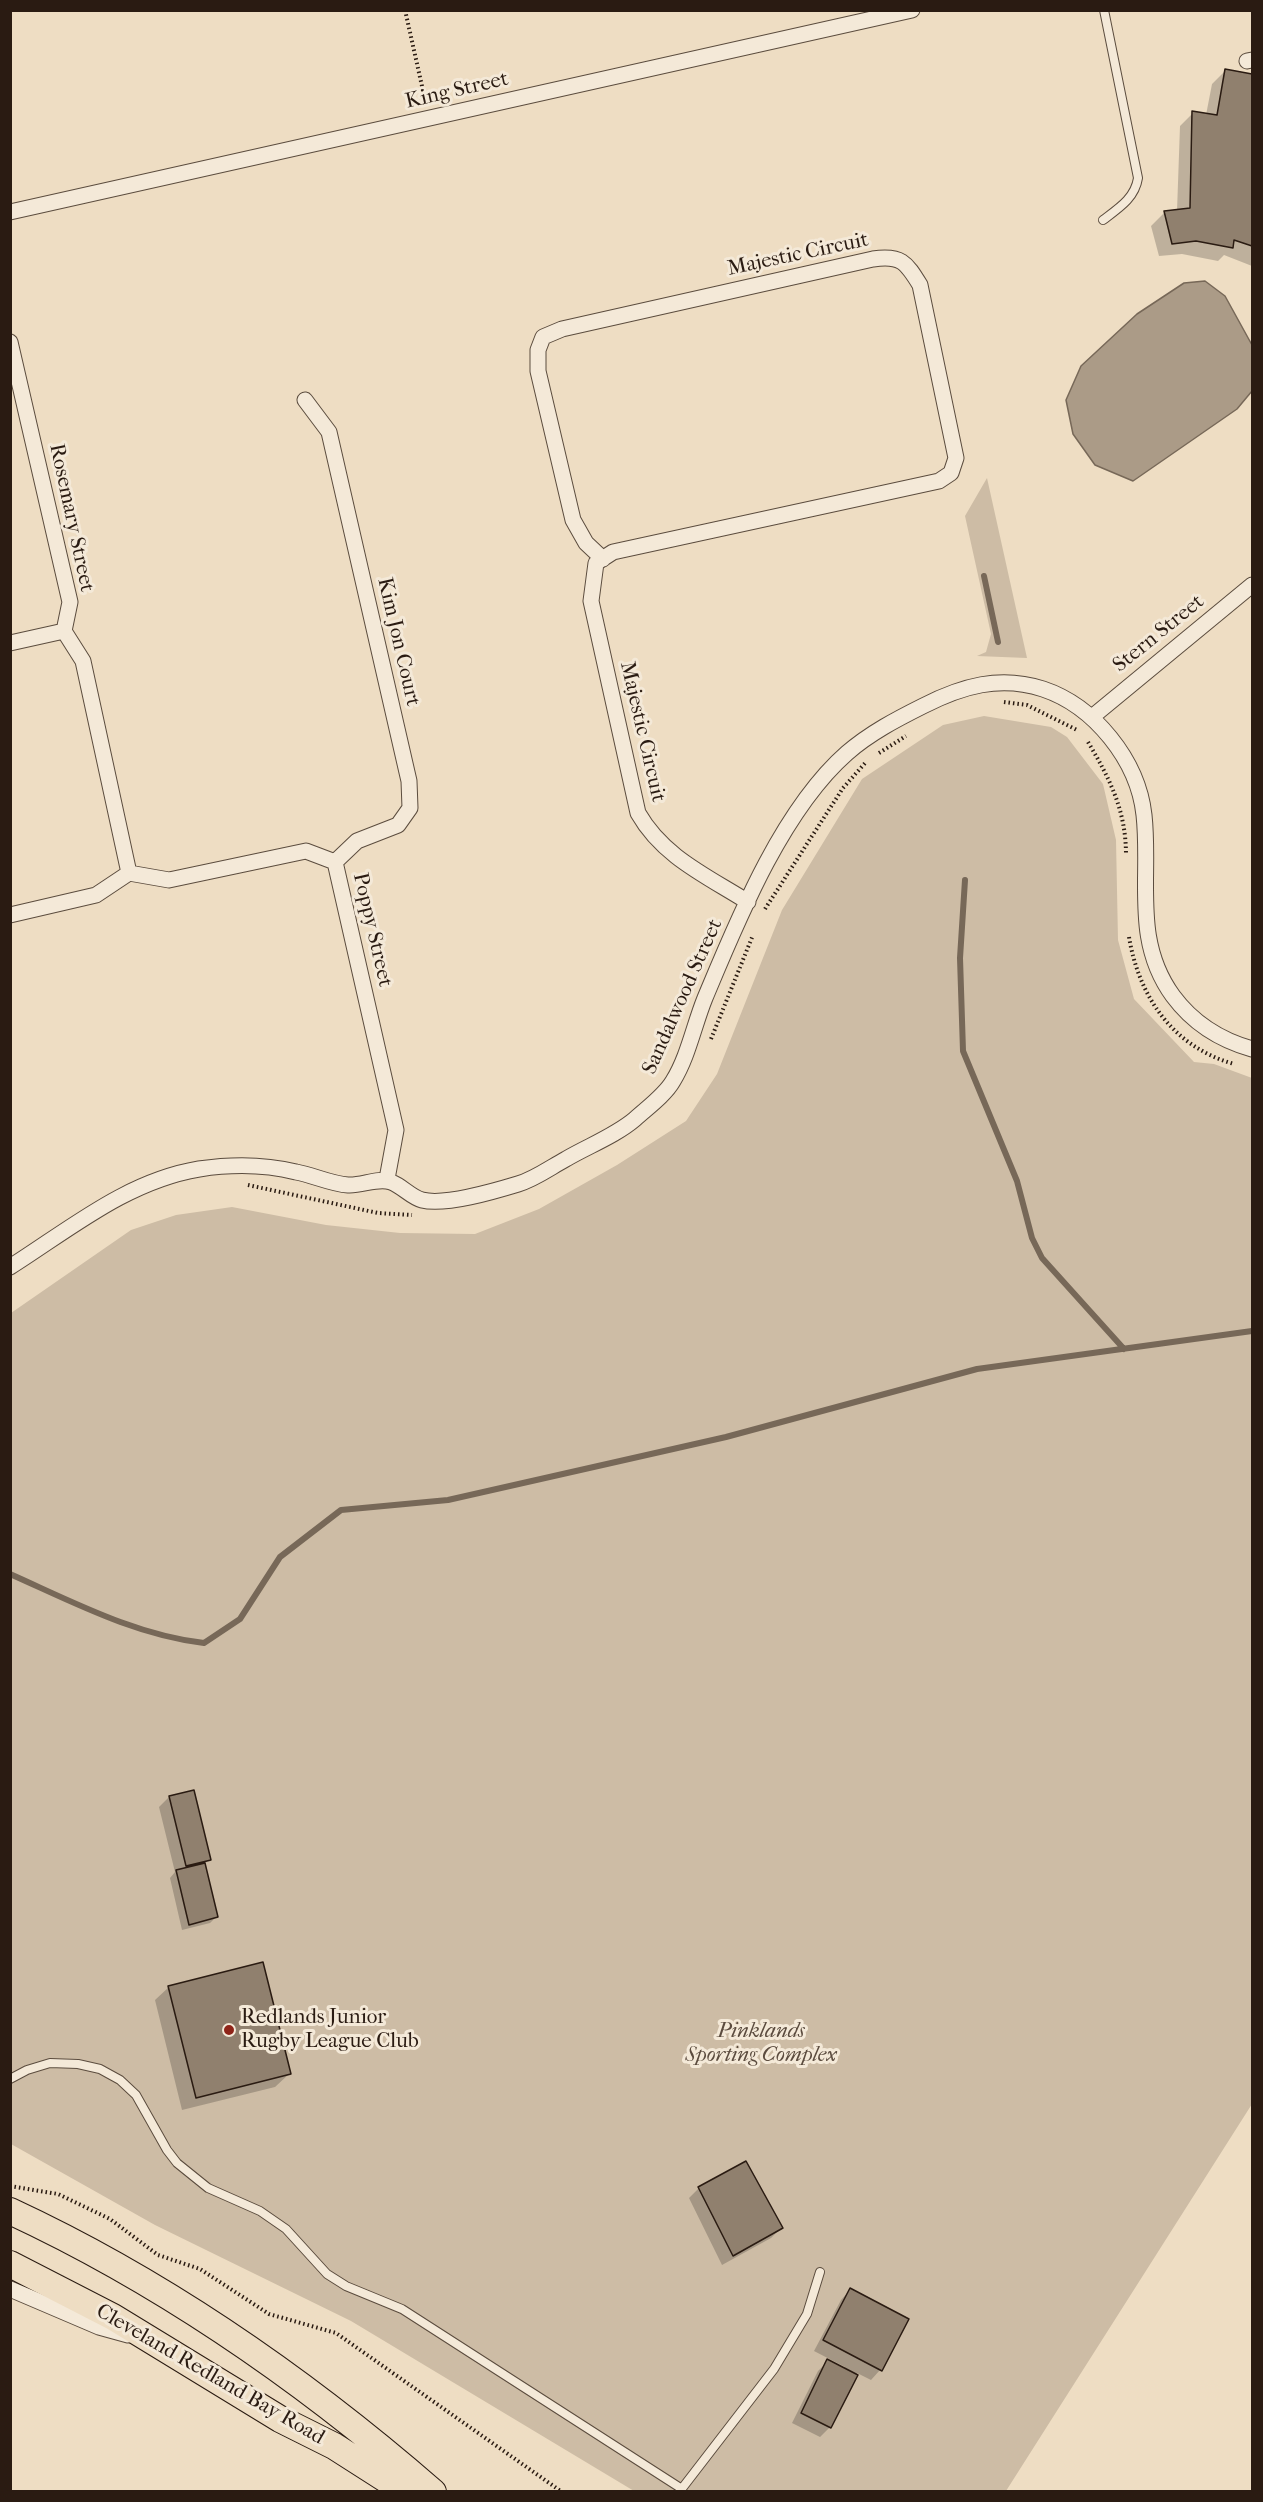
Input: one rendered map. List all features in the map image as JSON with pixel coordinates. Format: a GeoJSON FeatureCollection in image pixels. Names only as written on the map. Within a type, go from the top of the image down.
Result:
{"type":"FeatureCollection","features":[{"type":"Feature","properties":{"kind":"highway","name":"Cleveland Redland Bay Road"},"geometry":{"type":"LineString","coordinates":[[10,2211],[129,2272],[206,2319],[303,2385],[361,2430],[433,2492]]}},
{"type":"Feature","properties":{"kind":"highway","name":"Cleveland Redland Bay Road"},"geometry":{"type":"LineString","coordinates":[[10,2264],[113,2317],[406,2492]]}},
{"type":"Feature","properties":{"kind":"street","name":"King Street"},"geometry":{"type":"LineString","coordinates":[[10,212],[912,10]]}},
{"type":"Feature","properties":{"kind":"street","name":"Majestic Circuit"},"geometry":{"type":"LineString","coordinates":[[603,558],[586,543],[573,520],[538,371],[537,350],[543,337],[562,329],[873,259],[892,257],[908,265],[920,285],[956,458],[951,473],[939,481],[612,552],[596,563],[591,602],[638,813],[650,834],[672,855],[748,902]]}},
{"type":"Feature","properties":{"kind":"street","name":"Rosemary Street"},"geometry":{"type":"LineString","coordinates":[[10,342],[70,602],[64,631]]}},
{"type":"Feature","properties":{"kind":"street","name":"Kim Jon Court"},"geometry":{"type":"LineString","coordinates":[[304,400],[329,432],[408,781],[411,808],[398,825],[357,841],[335,862]]}},
{"type":"Feature","properties":{"kind":"street","name":"Stern Street"},"geometry":{"type":"LineString","coordinates":[[1092,717],[1250,592]]}},
{"type":"Feature","properties":{"kind":"street"},"geometry":{"type":"LineString","coordinates":[[10,643],[64,631],[83,661],[129,873],[96,895],[10,915]]}},
{"type":"Feature","properties":{"kind":"street","name":"Sandalwood Street"},"geometry":{"type":"LineString","coordinates":[[387,1179],[420,1200],[444,1201],[522,1183],[630,1123],[672,1083],[748,902],[788,825],[837,763],[862,741],[920,707],[969,686],[991,682],[1023,684],[1062,697],[1092,717],[1114,742],[1139,792],[1144,813],[1147,932],[1150,951],[1162,981],[1184,1011],[1214,1035],[1252,1048]]}},
{"type":"Feature","properties":{"kind":"street","name":"Poppy Street"},"geometry":{"type":"LineString","coordinates":[[129,873],[169,880],[306,851],[335,862],[396,1130],[387,1179]]}},
{"type":"Feature","properties":{"kind":"street"},"geometry":{"type":"LineString","coordinates":[[10,1267],[124,1194],[163,1177],[231,1165],[270,1166],[347,1185],[387,1179]]}},
{"type":"Feature","properties":{"kind":"street"},"geometry":{"type":"LineString","coordinates":[[10,2289],[99,2327],[157,2344]]}},
{"type":"Feature","properties":{"kind":"lane"},"geometry":{"type":"LineString","coordinates":[[1103,220],[1126,202],[1136,189],[1138,177],[1104,10]]}},
{"type":"Feature","properties":{"kind":"lane"},"geometry":{"type":"LineString","coordinates":[[10,2079],[27,2070],[50,2063],[78,2064],[100,2069],[120,2080],[143,2104],[167,2150],[177,2163],[208,2188],[260,2211],[286,2229],[327,2274],[346,2286],[402,2309],[681,2490],[774,2369],[807,2314],[819,2272]]}},
{"type":"Feature","properties":{"kind":"path"},"geometry":{"type":"LineString","coordinates":[[405,10],[430,119]]}},
{"type":"Feature","properties":{"kind":"path"},"geometry":{"type":"LineString","coordinates":[[10,2186],[58,2194],[110,2219],[158,2255],[200,2269],[268,2314],[336,2333],[562,2492]]}},
{"type":"Feature","properties":{"kind":"green space"},"geometry":{"type":"Polygon","coordinates":[[[987,478],[1027,658],[977,656],[986,652],[991,634],[965,516],[987,478]]]}},
{"type":"Feature","properties":{"kind":"green space","name":"Pinklands Sporting Complex"},"geometry":{"type":"Polygon","coordinates":[[[984,716],[1051,727],[1067,737],[1103,784],[1116,840],[1118,940],[1134,999],[1194,1062],[1214,1064],[1252,1078],[1252,2104],[1006,2491],[634,2491],[351,2321],[155,2225],[11,2144],[11,1313],[131,1230],[176,1215],[232,1207],[326,1225],[400,1233],[475,1234],[539,1209],[617,1165],[686,1121],[717,1074],[782,910],[862,779],[943,725],[984,716]]]}},
{"type":"Feature","properties":{"kind":"shaded area"},"geometry":{"type":"Polygon","coordinates":[[[1205,281],[1225,296],[1252,345],[1252,391],[1237,409],[1133,481],[1095,465],[1073,434],[1066,400],[1081,366],[1137,314],[1184,283],[1205,281]]]}},
{"type":"Feature","properties":{"kind":"building"},"geometry":{"type":"Polygon","coordinates":[[[1225,69],[1252,74],[1252,246],[1234,240],[1233,248],[1196,241],[1172,244],[1164,211],[1190,208],[1192,111],[1217,115],[1225,69]]]}},
{"type":"Feature","properties":{"kind":"building"},"geometry":{"type":"Polygon","coordinates":[[[194,1790],[211,1860],[186,1866],[169,1796],[194,1790]]]}},
{"type":"Feature","properties":{"kind":"building"},"geometry":{"type":"Polygon","coordinates":[[[205,1863],[218,1917],[189,1925],[176,1870],[205,1863]]]}},
{"type":"Feature","properties":{"kind":"building","name":"Redlands Junior Rugby League Club"},"geometry":{"type":"Polygon","coordinates":[[[263,1962],[291,2074],[196,2098],[168,1986],[263,1962]]]}},
{"type":"Feature","properties":{"kind":"building"},"geometry":{"type":"Polygon","coordinates":[[[746,2161],[783,2228],[733,2256],[698,2187],[746,2161]]]}},
{"type":"Feature","properties":{"kind":"building"},"geometry":{"type":"Polygon","coordinates":[[[850,2288],[909,2319],[882,2371],[823,2340],[850,2288]]]}},
{"type":"Feature","properties":{"kind":"building"},"geometry":{"type":"Polygon","coordinates":[[[827,2359],[858,2375],[831,2428],[801,2413],[827,2359]]]}},
{"type":"Feature","properties":{"kind":"waterway"},"geometry":{"type":"LineString","coordinates":[[984,576],[998,642]]}},
{"type":"Feature","properties":{"kind":"waterway"},"geometry":{"type":"LineString","coordinates":[[965,880],[960,958],[963,1051],[1017,1181],[1032,1238],[1042,1258],[1124,1349]]}},
{"type":"Feature","properties":{"kind":"waterway"},"geometry":{"type":"LineString","coordinates":[[10,1574],[129,1625],[153,1633],[204,1643],[240,1619],[280,1557],[341,1510],[448,1500],[726,1437],[977,1369],[1252,1331]]}},
{"type":"Feature","properties":{"kind":"place","name":"Redlands Junior Rugby League Club"},"geometry":{"type":"Point","coordinates":[229,2030]}}]}
